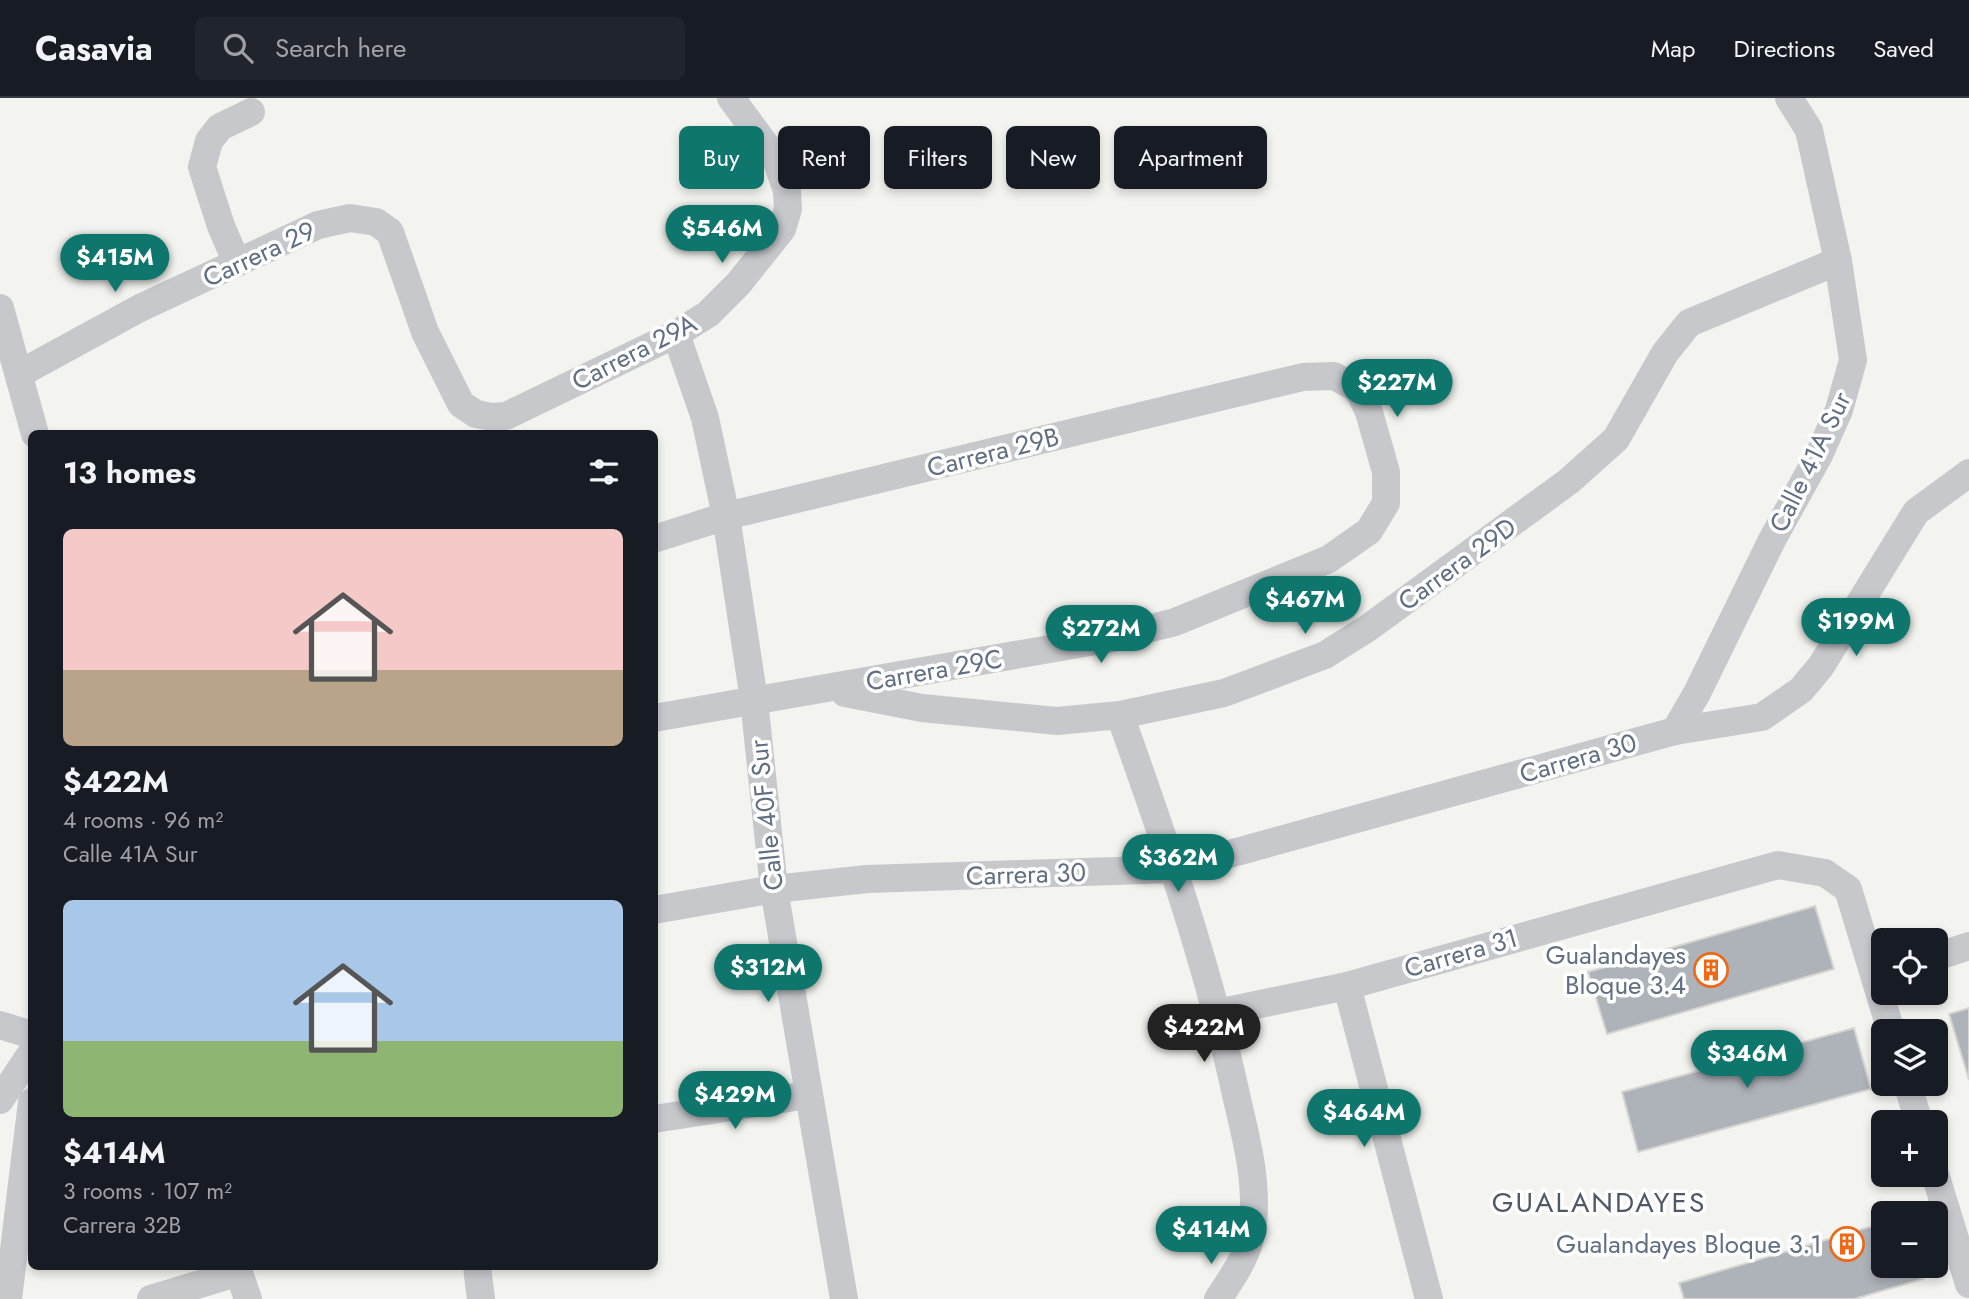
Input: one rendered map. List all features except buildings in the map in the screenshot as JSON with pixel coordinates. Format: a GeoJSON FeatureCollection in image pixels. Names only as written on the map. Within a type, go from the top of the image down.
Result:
{"type":"FeatureCollection","features":[{"type":"Feature","properties":{"kind":"street","name":"Carrera 29A"},"geometry":{"type":"LineString","coordinates":[[476,414],[506,416],[676,334],[708,314],[739,283],[782,229],[788,209],[787,191],[776,159],[731,98]]}},
{"type":"Feature","properties":{"kind":"street","name":"Calle 41A Sur"},"geometry":{"type":"LineString","coordinates":[[1675,731],[1819,455],[1843,400],[1853,360],[1838,261],[1809,130],[1789,98]]}},
{"type":"Feature","properties":{"kind":"street"},"geometry":{"type":"LineString","coordinates":[[237,263],[221,226],[202,167],[209,141],[220,127],[251,112]]}},
{"type":"Feature","properties":{"kind":"street","name":"Carrera 29"},"geometry":{"type":"LineString","coordinates":[[19,374],[140,308],[318,225],[351,218],[376,222],[390,232],[425,332],[461,404],[476,414]]}},
{"type":"Feature","properties":{"kind":"street","name":"Carrera 29D"},"geometry":{"type":"LineString","coordinates":[[828,690],[922,708],[1057,720],[1120,715],[1224,693],[1325,655],[1368,628],[1569,481],[1616,439],[1665,353],[1689,323],[1838,261]]}},
{"type":"Feature","properties":{"kind":"street"},"geometry":{"type":"LineString","coordinates":[[0,308],[34,430]]}},
{"type":"Feature","properties":{"kind":"street","name":"Calle 40F Sur"},"geometry":{"type":"LineString","coordinates":[[676,334],[705,418],[726,516],[754,700],[774,889],[844,1299]]}},
{"type":"Feature","properties":{"kind":"street","name":"Carrera 29B"},"geometry":{"type":"LineString","coordinates":[[658,538],[726,516],[1303,377],[1334,376]]}},
{"type":"Feature","properties":{"kind":"street","name":"Carrera 29C"},"geometry":{"type":"LineString","coordinates":[[658,717],[828,690],[1112,638],[1175,622],[1329,559],[1370,531],[1386,503],[1386,472],[1369,412],[1358,389],[1334,376]]}},
{"type":"Feature","properties":{"kind":"street","name":"Carrera 30"},"geometry":{"type":"LineString","coordinates":[[658,909],[774,889],[923,876],[1175,869],[1675,731],[1762,717],[1801,690],[1849,624],[1905,526],[1916,512],[1969,473]]}},
{"type":"Feature","properties":{"kind":"street"},"geometry":{"type":"LineString","coordinates":[[1120,715],[1175,869],[1217,1013],[1254,1174],[1253,1224],[1244,1261],[1218,1299]]}},
{"type":"Feature","properties":{"kind":"street","name":"Carrera 31"},"geometry":{"type":"LineString","coordinates":[[1217,1013],[1347,986],[1778,865],[1825,873],[1848,889],[1871,954]]}},
{"type":"Feature","properties":{"kind":"street"},"geometry":{"type":"LineString","coordinates":[[1948,953],[1969,946]]}},
{"type":"Feature","properties":{"kind":"street"},"geometry":{"type":"LineString","coordinates":[[1347,986],[1429,1299]]}},
{"type":"Feature","properties":{"kind":"street"},"geometry":{"type":"LineString","coordinates":[[0,1025],[28,1034]]}},
{"type":"Feature","properties":{"kind":"street"},"geometry":{"type":"LineString","coordinates":[[0,1100],[28,1058]]}},
{"type":"Feature","properties":{"kind":"street"},"geometry":{"type":"LineString","coordinates":[[658,1118],[808,1095]]}},
{"type":"Feature","properties":{"kind":"street"},"geometry":{"type":"LineString","coordinates":[[8,1299],[28,1135]]}},
{"type":"Feature","properties":{"kind":"street"},"geometry":{"type":"LineString","coordinates":[[1939,1187],[1969,1284]]}},
{"type":"Feature","properties":{"kind":"street"},"geometry":{"type":"LineString","coordinates":[[151,1299],[235,1270]]}},
{"type":"Feature","properties":{"kind":"street"},"geometry":{"type":"LineString","coordinates":[[238,1270],[248,1299]]}},
{"type":"Feature","properties":{"kind":"street"},"geometry":{"type":"LineString","coordinates":[[477,1270],[481,1299]]}},
{"type":"Feature","properties":{"kind":"place","name":"Gualandayes Bloque 3.4"},"geometry":{"type":"Point","coordinates":[1711,970]}},
{"type":"Feature","properties":{"kind":"place","name":"Gualandayes Bloque 3.1"},"geometry":{"type":"Point","coordinates":[1847,1244]}},
{"type":"Feature","properties":{"kind":"district","name":"GUALANDAYES"},"geometry":{"type":"Point","coordinates":[1599,1202]}}]}
